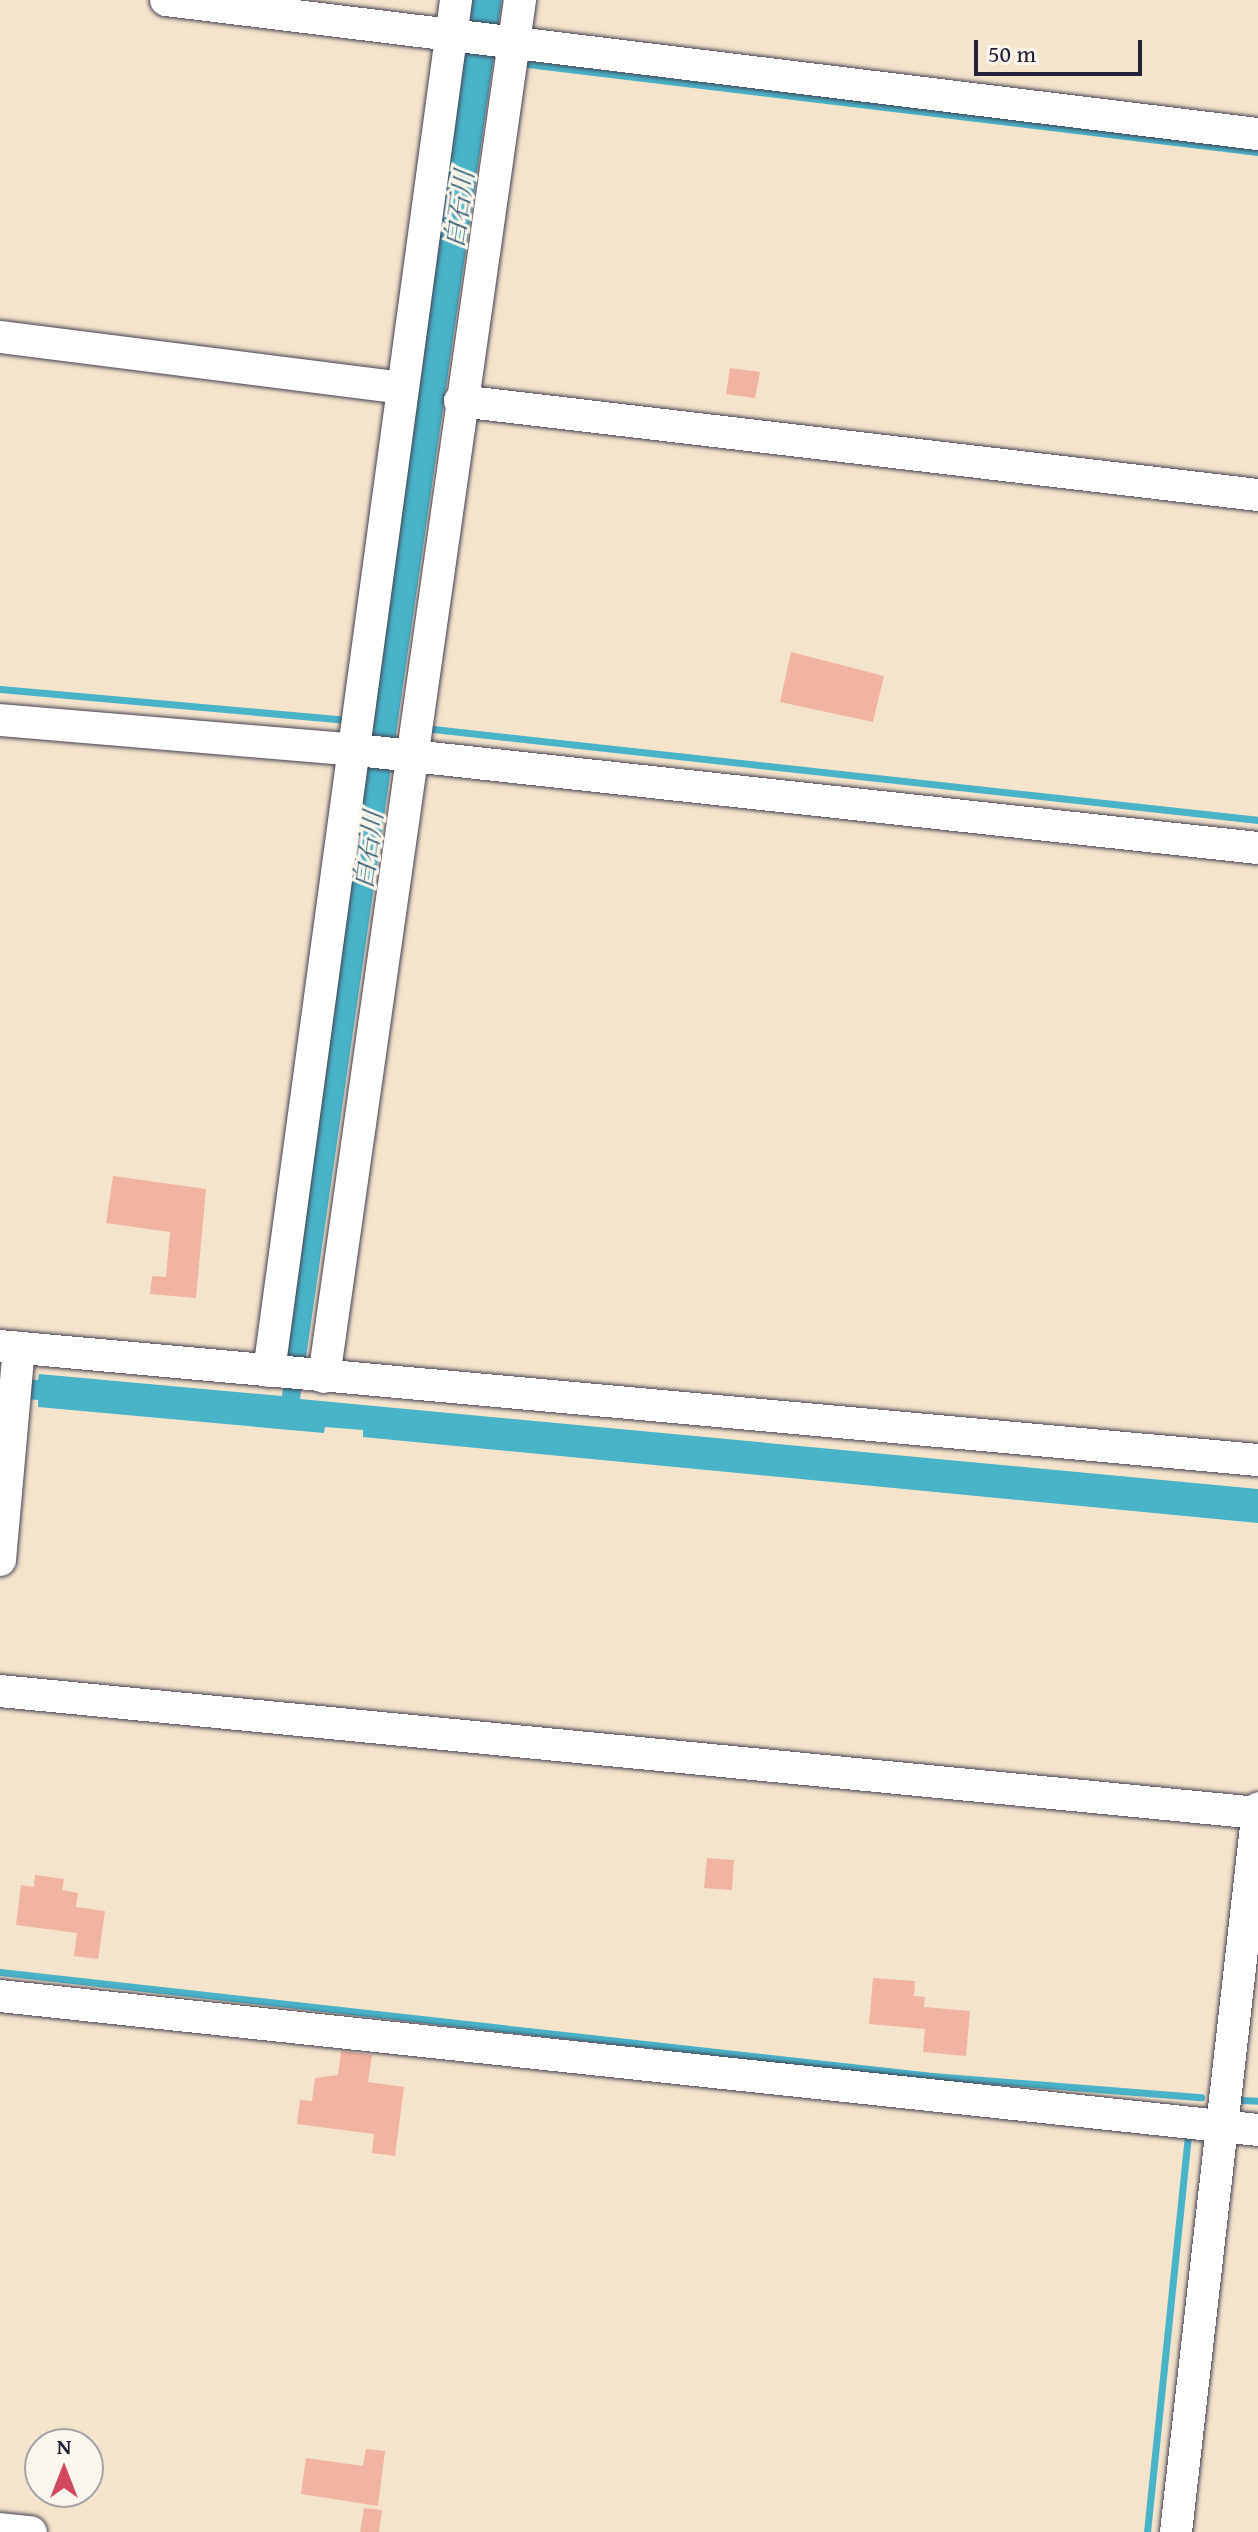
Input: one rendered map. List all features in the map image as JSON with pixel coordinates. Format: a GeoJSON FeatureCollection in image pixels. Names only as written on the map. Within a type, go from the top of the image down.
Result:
{"type":"FeatureCollection","features":[{"type":"Feature","properties":{"kind":"street"},"geometry":{"type":"LineString","coordinates":[[166,0],[452,35],[513,51],[1258,134]]}},
{"type":"Feature","properties":{"kind":"street"},"geometry":{"type":"LineString","coordinates":[[295,1374],[353,735],[456,0]]}},
{"type":"Feature","properties":{"kind":"street"},"geometry":{"type":"LineString","coordinates":[[295,1374],[411,742],[520,0]]}},
{"type":"Feature","properties":{"kind":"street"},"geometry":{"type":"LineString","coordinates":[[0,337],[402,388]]}},
{"type":"Feature","properties":{"kind":"street"},"geometry":{"type":"LineString","coordinates":[[460,401],[1258,495]]}},
{"type":"Feature","properties":{"kind":"street"},"geometry":{"type":"LineString","coordinates":[[0,720],[353,735],[1258,848]]}},
{"type":"Feature","properties":{"kind":"street"},"geometry":{"type":"LineString","coordinates":[[0,1560],[14,1405],[12,1356],[295,1374],[1258,1460]]}},
{"type":"Feature","properties":{"kind":"street"},"geometry":{"type":"LineString","coordinates":[[0,1691],[1258,1812],[1218,2126],[1176,2532]]}},
{"type":"Feature","properties":{"kind":"street"},"geometry":{"type":"LineString","coordinates":[[0,1996],[1258,2130]]}},
{"type":"Feature","properties":{"kind":"street"},"geometry":{"type":"LineString","coordinates":[[0,2529],[31,2532]]}},
{"type":"Feature","properties":{"kind":"water","name":"白石川"},"geometry":{"type":"Polygon","coordinates":[[[471,0],[502,0],[300,1399],[1258,1489],[1258,1523],[363,1437],[363,1430],[325,1427],[324,1433],[38,1407],[38,1400],[0,1397],[0,1377],[38,1380],[39,1374],[282,1396],[471,0]]]}},
{"type":"Feature","properties":{"kind":"building"},"geometry":{"type":"Polygon","coordinates":[[[730,368],[760,372],[755,398],[726,394],[730,368]]]}},
{"type":"Feature","properties":{"kind":"building"},"geometry":{"type":"Polygon","coordinates":[[[791,652],[884,676],[873,722],[780,702],[791,652]]]}},
{"type":"Feature","properties":{"kind":"building"},"geometry":{"type":"Polygon","coordinates":[[[113,1176],[206,1189],[196,1298],[150,1294],[152,1276],[166,1277],[170,1232],[106,1223],[113,1176]]]}},
{"type":"Feature","properties":{"kind":"building"},"geometry":{"type":"Polygon","coordinates":[[[707,1858],[734,1860],[732,1890],[704,1888],[707,1858]]]}},
{"type":"Feature","properties":{"kind":"building"},"geometry":{"type":"Polygon","coordinates":[[[35,1875],[64,1879],[62,1890],[78,1893],[76,1907],[105,1911],[98,1959],[74,1956],[77,1933],[16,1925],[21,1885],[34,1887],[35,1875]]]}},
{"type":"Feature","properties":{"kind":"building"},"geometry":{"type":"Polygon","coordinates":[[[873,1978],[915,1981],[914,1996],[925,1997],[924,2007],[970,2011],[966,2056],[923,2052],[925,2029],[869,2024],[873,1978]]]}},
{"type":"Feature","properties":{"kind":"building"},"geometry":{"type":"Polygon","coordinates":[[[341,2051],[372,2055],[368,2082],[404,2087],[395,2156],[372,2153],[374,2134],[297,2124],[300,2100],[312,2101],[315,2078],[338,2075],[341,2051]]]}},
{"type":"Feature","properties":{"kind":"building"},"geometry":{"type":"Polygon","coordinates":[[[366,2449],[385,2451],[378,2506],[301,2494],[306,2458],[363,2466],[366,2449]]]}},
{"type":"Feature","properties":{"kind":"building"},"geometry":{"type":"Polygon","coordinates":[[[364,2508],[382,2510],[379,2532],[360,2532],[364,2508]]]}},
{"type":"Feature","properties":{"kind":"waterway"},"geometry":{"type":"LineString","coordinates":[[519,63],[1258,152]]}},
{"type":"Feature","properties":{"kind":"waterway"},"geometry":{"type":"LineString","coordinates":[[0,689],[348,720]]}},
{"type":"Feature","properties":{"kind":"waterway"},"geometry":{"type":"LineString","coordinates":[[424,728],[1258,820]]}},
{"type":"Feature","properties":{"kind":"waterway"},"geometry":{"type":"LineString","coordinates":[[0,1972],[932,2076],[1201,2097]]}},
{"type":"Feature","properties":{"kind":"waterway"},"geometry":{"type":"LineString","coordinates":[[1241,2100],[1258,2101]]}},
{"type":"Feature","properties":{"kind":"waterway"},"geometry":{"type":"LineString","coordinates":[[1147,2532],[1188,2138]]}}]}
